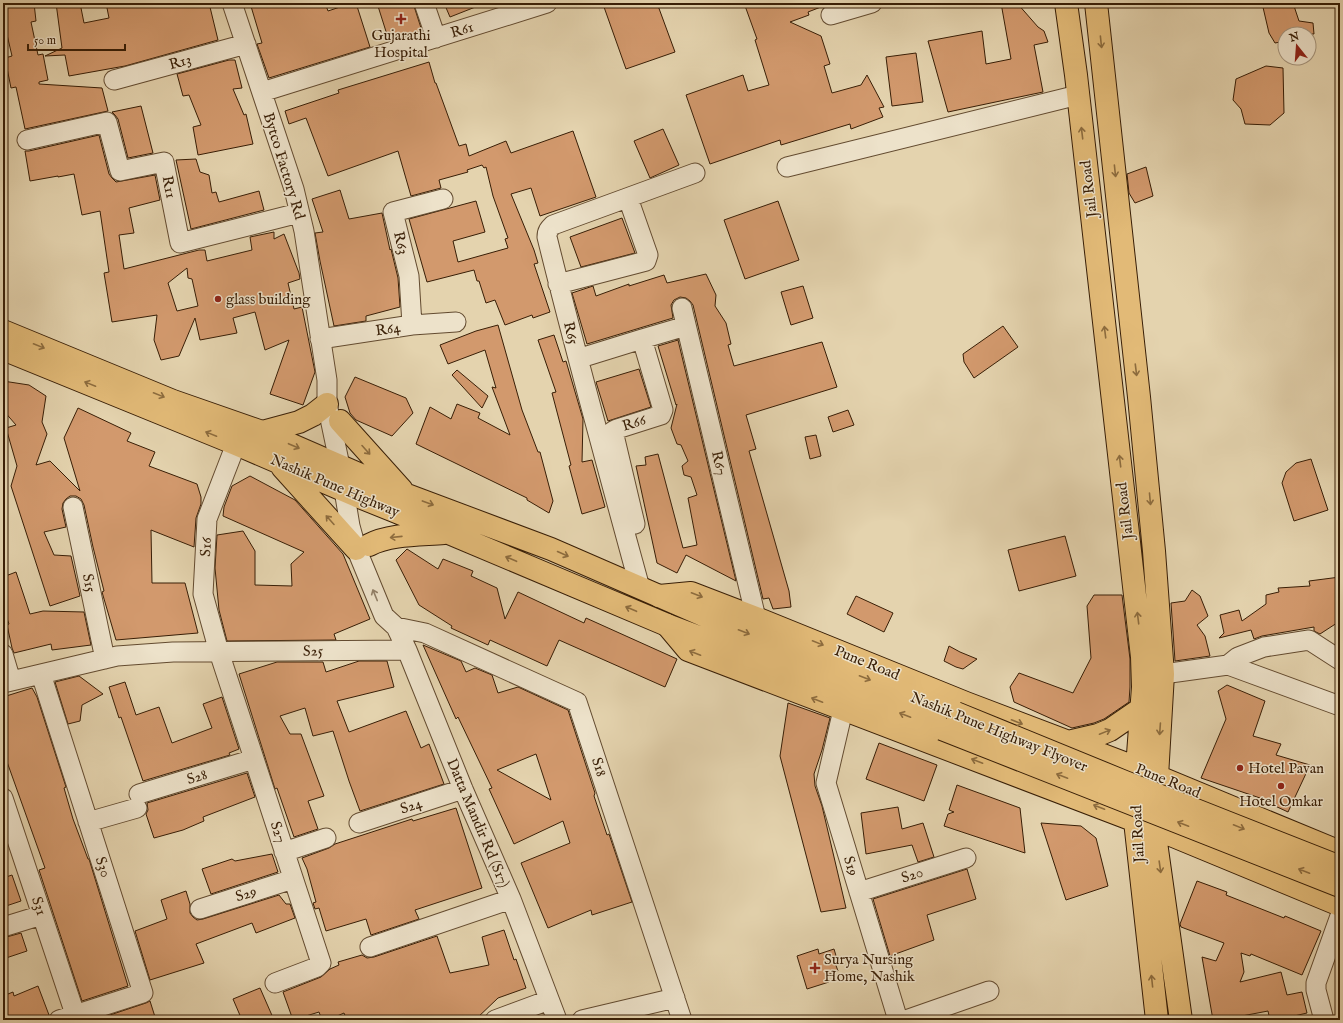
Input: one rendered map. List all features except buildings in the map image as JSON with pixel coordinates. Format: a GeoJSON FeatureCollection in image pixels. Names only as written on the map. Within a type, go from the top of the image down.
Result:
{"type":"FeatureCollection","features":[{"type":"Feature","properties":{"kind":"main road","name":"Jail Road"},"geometry":{"type":"LineString","coordinates":[[1066,3],[1156,679],[1157,777],[1145,825],[1157,1020]]}},
{"type":"Feature","properties":{"kind":"main road"},"geometry":{"type":"LineString","coordinates":[[1096,3],[1149,488],[1156,679]]}},
{"type":"Feature","properties":{"kind":"main road","name":"Nashik Pune Highway"},"geometry":{"type":"LineString","coordinates":[[3,331],[173,401],[262,432],[348,481],[449,533],[667,625]]}},
{"type":"Feature","properties":{"kind":"main road","name":"Nashik Pune Highway"},"geometry":{"type":"LineString","coordinates":[[3,349],[277,462],[407,495],[551,549],[650,592]]}},
{"type":"Feature","properties":{"kind":"main road"},"geometry":{"type":"LineString","coordinates":[[262,432],[300,422],[313,415],[327,404]]}},
{"type":"Feature","properties":{"kind":"main road"},"geometry":{"type":"LineString","coordinates":[[340,422],[407,495]]}},
{"type":"Feature","properties":{"kind":"main road"},"geometry":{"type":"LineString","coordinates":[[277,462],[363,547],[380,540],[392,538],[449,533]]}},
{"type":"Feature","properties":{"kind":"main road","name":"Pune Road"},"geometry":{"type":"LineString","coordinates":[[650,592],[691,593],[966,703],[1137,768],[1340,852]]}},
{"type":"Feature","properties":{"kind":"main road","name":"Nashik Pune Highway Flyover"},"geometry":{"type":"LineString","coordinates":[[650,592],[948,721],[1340,886]]}},
{"type":"Feature","properties":{"kind":"main road"},"geometry":{"type":"LineString","coordinates":[[667,625],[688,650],[1145,825],[1340,905]]}},
{"type":"Feature","properties":{"kind":"main road","name":"Nashik Pune Highway Flyover"},"geometry":{"type":"LineString","coordinates":[[667,625],[1124,782],[1340,867]]}},
{"type":"Feature","properties":{"kind":"main road","name":"Jail Road"},"geometry":{"type":"LineString","coordinates":[[1156,679],[1142,708],[1137,768],[1145,825],[1181,1020]]}},
{"type":"Feature","properties":{"kind":"main road"},"geometry":{"type":"LineString","coordinates":[[1068,742],[1098,735],[1110,730],[1142,708]]}},
{"type":"Feature","properties":{"kind":"street","name":"Bytco Factory Rd"},"geometry":{"type":"LineString","coordinates":[[232,3],[294,189],[304,231],[327,380],[327,404],[348,481]]}},
{"type":"Feature","properties":{"kind":"street"},"geometry":{"type":"LineString","coordinates":[[424,3],[436,38]]}},
{"type":"Feature","properties":{"kind":"street","name":"R61"},"geometry":{"type":"LineString","coordinates":[[262,92],[547,3]]}},
{"type":"Feature","properties":{"kind":"street"},"geometry":{"type":"LineString","coordinates":[[831,15],[872,3]]}},
{"type":"Feature","properties":{"kind":"street","name":"R13"},"geometry":{"type":"LineString","coordinates":[[114,80],[246,44]]}},
{"type":"Feature","properties":{"kind":"street"},"geometry":{"type":"LineString","coordinates":[[787,167],[1078,95]]}},
{"type":"Feature","properties":{"kind":"street","name":"R11"},"geometry":{"type":"LineString","coordinates":[[27,140],[108,122],[120,171],[164,162],[180,243],[299,213]]}},
{"type":"Feature","properties":{"kind":"street","name":"R65"},"geometry":{"type":"LineString","coordinates":[[650,592],[606,433],[558,284],[547,237],[549,228],[554,225],[696,173]]}},
{"type":"Feature","properties":{"kind":"street"},"geometry":{"type":"LineString","coordinates":[[558,284],[646,261],[648,255],[628,198]]}},
{"type":"Feature","properties":{"kind":"street","name":"R63"},"geometry":{"type":"LineString","coordinates":[[412,325],[409,276],[393,212],[443,199]]}},
{"type":"Feature","properties":{"kind":"street","name":"R67"},"geometry":{"type":"LineString","coordinates":[[682,308],[756,618]]}},
{"type":"Feature","properties":{"kind":"street","name":"R64"},"geometry":{"type":"LineString","coordinates":[[320,339],[412,325],[456,322]]}},
{"type":"Feature","properties":{"kind":"street"},"geometry":{"type":"LineString","coordinates":[[588,356],[686,326]]}},
{"type":"Feature","properties":{"kind":"street","name":"R66"},"geometry":{"type":"LineString","coordinates":[[606,433],[661,415],[663,410],[642,339]]}},
{"type":"Feature","properties":{"kind":"street","name":"Bytco Factory Rd"},"geometry":{"type":"LineString","coordinates":[[327,380],[336,402],[348,481]]}},
{"type":"Feature","properties":{"kind":"street","name":"S16"},"geometry":{"type":"LineString","coordinates":[[219,652],[203,594],[207,519],[236,444]]}},
{"type":"Feature","properties":{"kind":"street","name":"Datta Mandir Rd (S17)"},"geometry":{"type":"LineString","coordinates":[[348,481],[364,531],[363,547],[396,612],[396,627],[407,650],[463,789],[511,899],[557,1020]]}},
{"type":"Feature","properties":{"kind":"street","name":"S15"},"geometry":{"type":"LineString","coordinates":[[74,507],[105,659]]}},
{"type":"Feature","properties":{"kind":"street","name":"S18"},"geometry":{"type":"LineString","coordinates":[[396,627],[425,633],[577,702],[682,1020]]}},
{"type":"Feature","properties":{"kind":"street"},"geometry":{"type":"LineString","coordinates":[[1156,679],[1228,665],[1238,657],[1264,647],[1309,640],[1340,660]]}},
{"type":"Feature","properties":{"kind":"street","name":"S25"},"geometry":{"type":"LineString","coordinates":[[7,682],[117,656],[173,652],[407,650]]}},
{"type":"Feature","properties":{"kind":"street","name":"S27"},"geometry":{"type":"LineString","coordinates":[[219,652],[321,964],[317,967],[275,983]]}},
{"type":"Feature","properties":{"kind":"street"},"geometry":{"type":"LineString","coordinates":[[3,654],[7,682]]}},
{"type":"Feature","properties":{"kind":"street"},"geometry":{"type":"LineString","coordinates":[[1228,665],[1340,706]]}},
{"type":"Feature","properties":{"kind":"street","name":"S30"},"geometry":{"type":"LineString","coordinates":[[41,674],[143,993],[70,1018]]}},
{"type":"Feature","properties":{"kind":"street","name":"S19"},"geometry":{"type":"LineString","coordinates":[[843,710],[826,783],[898,1020]]}},
{"type":"Feature","properties":{"kind":"street","name":"S28"},"geometry":{"type":"LineString","coordinates":[[88,822],[138,801],[254,759]]}},
{"type":"Feature","properties":{"kind":"street","name":"S24"},"geometry":{"type":"LineString","coordinates":[[359,824],[463,789]]}},
{"type":"Feature","properties":{"kind":"street","name":"S31"},"geometry":{"type":"LineString","coordinates":[[3,798],[42,915],[70,1018]]}},
{"type":"Feature","properties":{"kind":"street"},"geometry":{"type":"LineString","coordinates":[[284,852],[326,838]]}},
{"type":"Feature","properties":{"kind":"street","name":"S20"},"geometry":{"type":"LineString","coordinates":[[859,892],[966,858]]}},
{"type":"Feature","properties":{"kind":"street","name":"S29"},"geometry":{"type":"LineString","coordinates":[[200,910],[293,879]]}},
{"type":"Feature","properties":{"kind":"street"},"geometry":{"type":"LineString","coordinates":[[370,947],[511,899]]}},
{"type":"Feature","properties":{"kind":"street"},"geometry":{"type":"LineString","coordinates":[[3,927],[42,915]]}},
{"type":"Feature","properties":{"kind":"street"},"geometry":{"type":"LineString","coordinates":[[1324,1020],[1316,990],[1316,983],[1340,916]]}},
{"type":"Feature","properties":{"kind":"street"},"geometry":{"type":"LineString","coordinates":[[893,973],[905,1008],[936,998],[940,1008]]}},
{"type":"Feature","properties":{"kind":"street"},"geometry":{"type":"LineString","coordinates":[[906,1020],[989,991]]}},
{"type":"Feature","properties":{"kind":"street"},"geometry":{"type":"LineString","coordinates":[[582,1020],[675,998]]}},
{"type":"Feature","properties":{"kind":"street"},"geometry":{"type":"LineString","coordinates":[[495,1020],[549,1000]]}},
{"type":"Feature","properties":{"kind":"place","name":"Gujarathi Hospital"},"geometry":{"type":"Point","coordinates":[401,19]}},
{"type":"Feature","properties":{"kind":"place","name":"glass building"},"geometry":{"type":"Point","coordinates":[218,299]}},
{"type":"Feature","properties":{"kind":"place","name":"Hotel Pavan"},"geometry":{"type":"Point","coordinates":[1240,768]}},
{"type":"Feature","properties":{"kind":"place","name":"Hotel Omkar"},"geometry":{"type":"Point","coordinates":[1281,786]}},
{"type":"Feature","properties":{"kind":"place","name":"Surya Nursing Home, Nashik"},"geometry":{"type":"Point","coordinates":[815,968]}}]}
